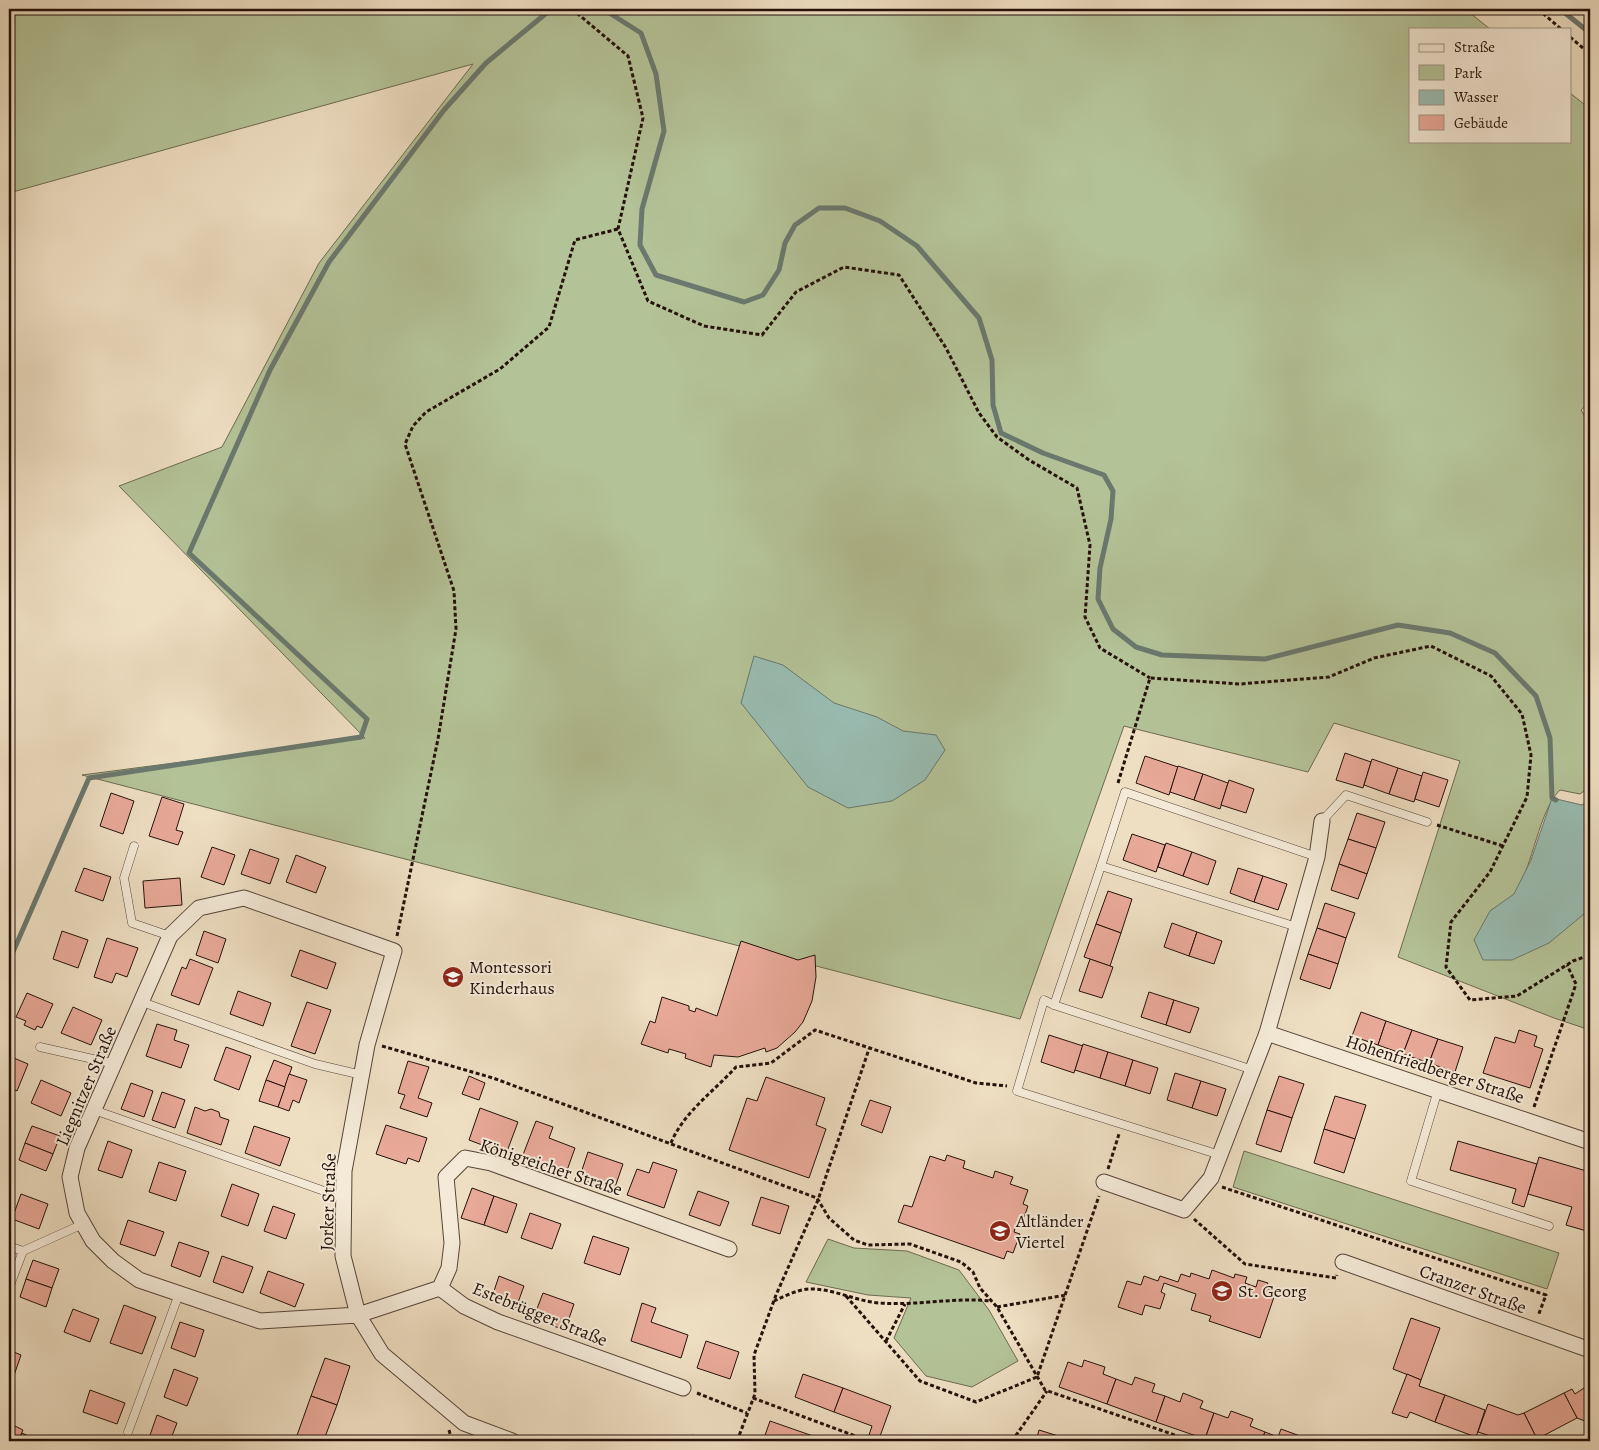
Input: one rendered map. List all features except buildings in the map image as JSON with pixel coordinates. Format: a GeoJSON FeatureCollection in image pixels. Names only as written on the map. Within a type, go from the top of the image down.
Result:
{"type":"FeatureCollection","features":[{"type":"Feature","properties":{"kind":"street"},"geometry":{"type":"LineString","coordinates":[[1104,1182],[1184,1210],[1207,1182],[1220,1156],[1267,1033],[1317,857],[1322,821]]}},
{"type":"Feature","properties":{"kind":"street","name":"Liegnitzer Straße"},"geometry":{"type":"LineString","coordinates":[[358,1315],[260,1321],[139,1280],[93,1241],[77,1213],[70,1177],[77,1148],[170,936],[199,908],[244,898],[394,951]]}},
{"type":"Feature","properties":{"kind":"street","name":"Jorker Straße"},"geometry":{"type":"LineString","coordinates":[[394,951],[367,1045],[344,1171],[343,1256],[358,1315],[382,1354],[464,1423],[512,1441]]}},
{"type":"Feature","properties":{"kind":"street","name":"Hohenfriedberger Straße"},"geometry":{"type":"LineString","coordinates":[[1267,1033],[1590,1142]]}},
{"type":"Feature","properties":{"kind":"street","name":"Königreicher Straße"},"geometry":{"type":"LineString","coordinates":[[440,1288],[449,1268],[452,1243],[446,1176],[465,1158],[491,1162],[729,1249]]}},
{"type":"Feature","properties":{"kind":"street","name":"Cranzer Straße"},"geometry":{"type":"LineString","coordinates":[[1343,1262],[1590,1350]]}},
{"type":"Feature","properties":{"kind":"street"},"geometry":{"type":"LineString","coordinates":[[358,1315],[440,1288]]}},
{"type":"Feature","properties":{"kind":"street","name":"Estebrügger Straße"},"geometry":{"type":"LineString","coordinates":[[440,1288],[464,1306],[498,1322],[683,1388]]}},
{"type":"Feature","properties":{"kind":"lane"},"geometry":{"type":"LineString","coordinates":[[1054,1005],[1125,792],[1317,857]]}},
{"type":"Feature","properties":{"kind":"lane"},"geometry":{"type":"LineString","coordinates":[[1322,821],[1346,795],[1427,822]]}},
{"type":"Feature","properties":{"kind":"lane"},"geometry":{"type":"LineString","coordinates":[[134,846],[124,878],[132,923],[170,936]]}},
{"type":"Feature","properties":{"kind":"lane"},"geometry":{"type":"LineString","coordinates":[[1101,866],[1297,927]]}},
{"type":"Feature","properties":{"kind":"lane"},"geometry":{"type":"LineString","coordinates":[[1220,1156],[1017,1091],[1044,1000],[1054,1005],[1253,1070]]}},
{"type":"Feature","properties":{"kind":"lane"},"geometry":{"type":"LineString","coordinates":[[142,1002],[315,1064],[362,1075]]}},
{"type":"Feature","properties":{"kind":"lane"},"geometry":{"type":"LineString","coordinates":[[40,1047],[114,1064]]}},
{"type":"Feature","properties":{"kind":"lane"},"geometry":{"type":"LineString","coordinates":[[1438,1090],[1411,1181],[1549,1226]]}},
{"type":"Feature","properties":{"kind":"lane"},"geometry":{"type":"LineString","coordinates":[[94,1110],[344,1198]]}},
{"type":"Feature","properties":{"kind":"lane"},"geometry":{"type":"LineString","coordinates":[[9,1246],[22,1251],[83,1224]]}},
{"type":"Feature","properties":{"kind":"lane"},"geometry":{"type":"LineString","coordinates":[[9,1288],[22,1251]]}},
{"type":"Feature","properties":{"kind":"lane"},"geometry":{"type":"LineString","coordinates":[[128,1432],[179,1294]]}},
{"type":"Feature","properties":{"kind":"path"},"geometry":{"type":"LineString","coordinates":[[572,9],[628,56],[643,118],[618,229],[648,301],[704,326],[762,335],[796,292],[844,266],[899,275],[946,348],[979,413],[997,437],[1029,460],[1077,488],[1090,545],[1085,617],[1100,648],[1150,678],[1240,684],[1329,677],[1374,658],[1431,646],[1491,676],[1522,714],[1531,755],[1527,797],[1490,872],[1451,922],[1446,968],[1470,1000],[1517,996],[1567,964],[1590,955]]}},
{"type":"Feature","properties":{"kind":"path"},"geometry":{"type":"LineString","coordinates":[[1538,9],[1560,28]]}},
{"type":"Feature","properties":{"kind":"path"},"geometry":{"type":"LineString","coordinates":[[1572,39],[1590,54]]}},
{"type":"Feature","properties":{"kind":"path"},"geometry":{"type":"LineString","coordinates":[[394,951],[438,739],[456,629],[454,590],[405,444],[413,426],[426,412],[500,369],[549,327],[575,240],[618,229]]}},
{"type":"Feature","properties":{"kind":"path"},"geometry":{"type":"LineString","coordinates":[[1125,792],[1116,789],[1150,678]]}},
{"type":"Feature","properties":{"kind":"path"},"geometry":{"type":"LineString","coordinates":[[1427,822],[1503,846]]}},
{"type":"Feature","properties":{"kind":"path"},"geometry":{"type":"LineString","coordinates":[[1530,1121],[1576,984],[1567,964]]}},
{"type":"Feature","properties":{"kind":"path"},"geometry":{"type":"LineString","coordinates":[[671,1144],[675,1133],[688,1116],[736,1067],[771,1063],[815,1030],[976,1083],[1005,1085],[1017,1091]]}},
{"type":"Feature","properties":{"kind":"path"},"geometry":{"type":"LineString","coordinates":[[367,1045],[388,1047],[493,1078],[818,1200],[829,1218],[854,1240],[868,1245],[910,1244],[960,1262],[973,1272],[980,1288],[997,1307],[1047,1391],[1192,1441]]}},
{"type":"Feature","properties":{"kind":"path"},"geometry":{"type":"LineString","coordinates":[[737,1441],[753,1398],[754,1355],[774,1302],[818,1200],[869,1049]]}},
{"type":"Feature","properties":{"kind":"path"},"geometry":{"type":"LineString","coordinates":[[846,1296],[920,1381],[976,1402],[1037,1377],[1067,1294],[1122,1125]]}},
{"type":"Feature","properties":{"kind":"path"},"geometry":{"type":"LineString","coordinates":[[1207,1182],[1546,1295],[1533,1330]]}},
{"type":"Feature","properties":{"kind":"path"},"geometry":{"type":"LineString","coordinates":[[1184,1210],[1245,1264],[1336,1278],[1343,1262]]}},
{"type":"Feature","properties":{"kind":"path"},"geometry":{"type":"LineString","coordinates":[[774,1302],[793,1292],[810,1289],[877,1303],[905,1304],[972,1299],[991,1301]]}},
{"type":"Feature","properties":{"kind":"path"},"geometry":{"type":"LineString","coordinates":[[997,1307],[1067,1294]]}},
{"type":"Feature","properties":{"kind":"path"},"geometry":{"type":"LineString","coordinates":[[886,1341],[905,1304]]}},
{"type":"Feature","properties":{"kind":"path"},"geometry":{"type":"LineString","coordinates":[[683,1388],[747,1413]]}},
{"type":"Feature","properties":{"kind":"path"},"geometry":{"type":"LineString","coordinates":[[1012,1441],[1047,1391]]}},
{"type":"Feature","properties":{"kind":"path"},"geometry":{"type":"LineString","coordinates":[[753,1398],[858,1437],[856,1441]]}},
{"type":"Feature","properties":{"kind":"path"},"geometry":{"type":"LineString","coordinates":[[1176,1441],[1178,1436]]}},
{"type":"Feature","properties":{"kind":"green space"},"geometry":{"type":"Polygon","coordinates":[[[9,9],[1465,9],[1489,28],[1409,28],[1409,142],[1572,142],[1572,95],[1590,109],[1590,402],[1581,410],[1590,425],[1590,787],[1580,794],[1560,790],[1546,811],[1527,868],[1515,893],[1490,911],[1571,923],[1590,909],[1590,1030],[1554,1018],[1398,957],[1460,761],[1334,723],[1308,772],[1124,726],[1020,1019],[82,775],[365,738],[119,486],[222,447],[319,263],[473,64],[9,193],[9,9]]]}},
{"type":"Feature","properties":{"kind":"green space"},"geometry":{"type":"Polygon","coordinates":[[[1244,1151],[1559,1253],[1547,1289],[1233,1187],[1244,1151]]]}},
{"type":"Feature","properties":{"kind":"green space"},"geometry":{"type":"Polygon","coordinates":[[[828,1239],[854,1248],[907,1251],[959,1270],[989,1310],[1018,1361],[972,1387],[926,1376],[894,1338],[911,1298],[868,1295],[806,1282],[828,1239]]]}},
{"type":"Feature","properties":{"kind":"water"},"geometry":{"type":"Polygon","coordinates":[[[754,656],[783,665],[834,703],[877,717],[903,731],[936,735],[945,750],[925,780],[892,801],[848,808],[808,787],[741,703],[754,656]]]}},
{"type":"Feature","properties":{"kind":"water"},"geometry":{"type":"Polygon","coordinates":[[[1552,798],[1582,805],[1590,799],[1590,909],[1549,943],[1512,960],[1483,960],[1474,940],[1490,911],[1514,894],[1531,860],[1552,798]]]}},
{"type":"Feature","properties":{"kind":"waterway"},"geometry":{"type":"LineString","coordinates":[[603,9],[641,33],[656,74],[664,131],[642,209],[640,245],[656,275],[744,302],[763,295],[779,270],[785,243],[795,225],[819,208],[845,208],[880,221],[917,246],[979,318],[992,360],[993,405],[1001,433],[1043,453],[1104,475],[1113,491],[1111,519],[1100,568],[1098,599],[1113,629],[1136,647],[1162,655],[1265,659],[1398,625],[1450,633],[1495,653],[1536,696],[1550,738],[1552,798],[1556,800]]}},
{"type":"Feature","properties":{"kind":"waterway"},"geometry":{"type":"LineString","coordinates":[[1560,9],[1590,33]]}},
{"type":"Feature","properties":{"kind":"waterway"},"geometry":{"type":"LineString","coordinates":[[9,961],[89,778],[361,737],[367,719],[189,553],[270,370],[329,262],[444,110],[486,63],[549,11]]}},
{"type":"Feature","properties":{"kind":"place","name":"Montessori Kinderhaus"},"geometry":{"type":"Point","coordinates":[453,977]}},
{"type":"Feature","properties":{"kind":"place","name":"Altländer Viertel"},"geometry":{"type":"Point","coordinates":[1000,1231]}},
{"type":"Feature","properties":{"kind":"place","name":"St. Georg"},"geometry":{"type":"Point","coordinates":[1222,1291]}}]}
